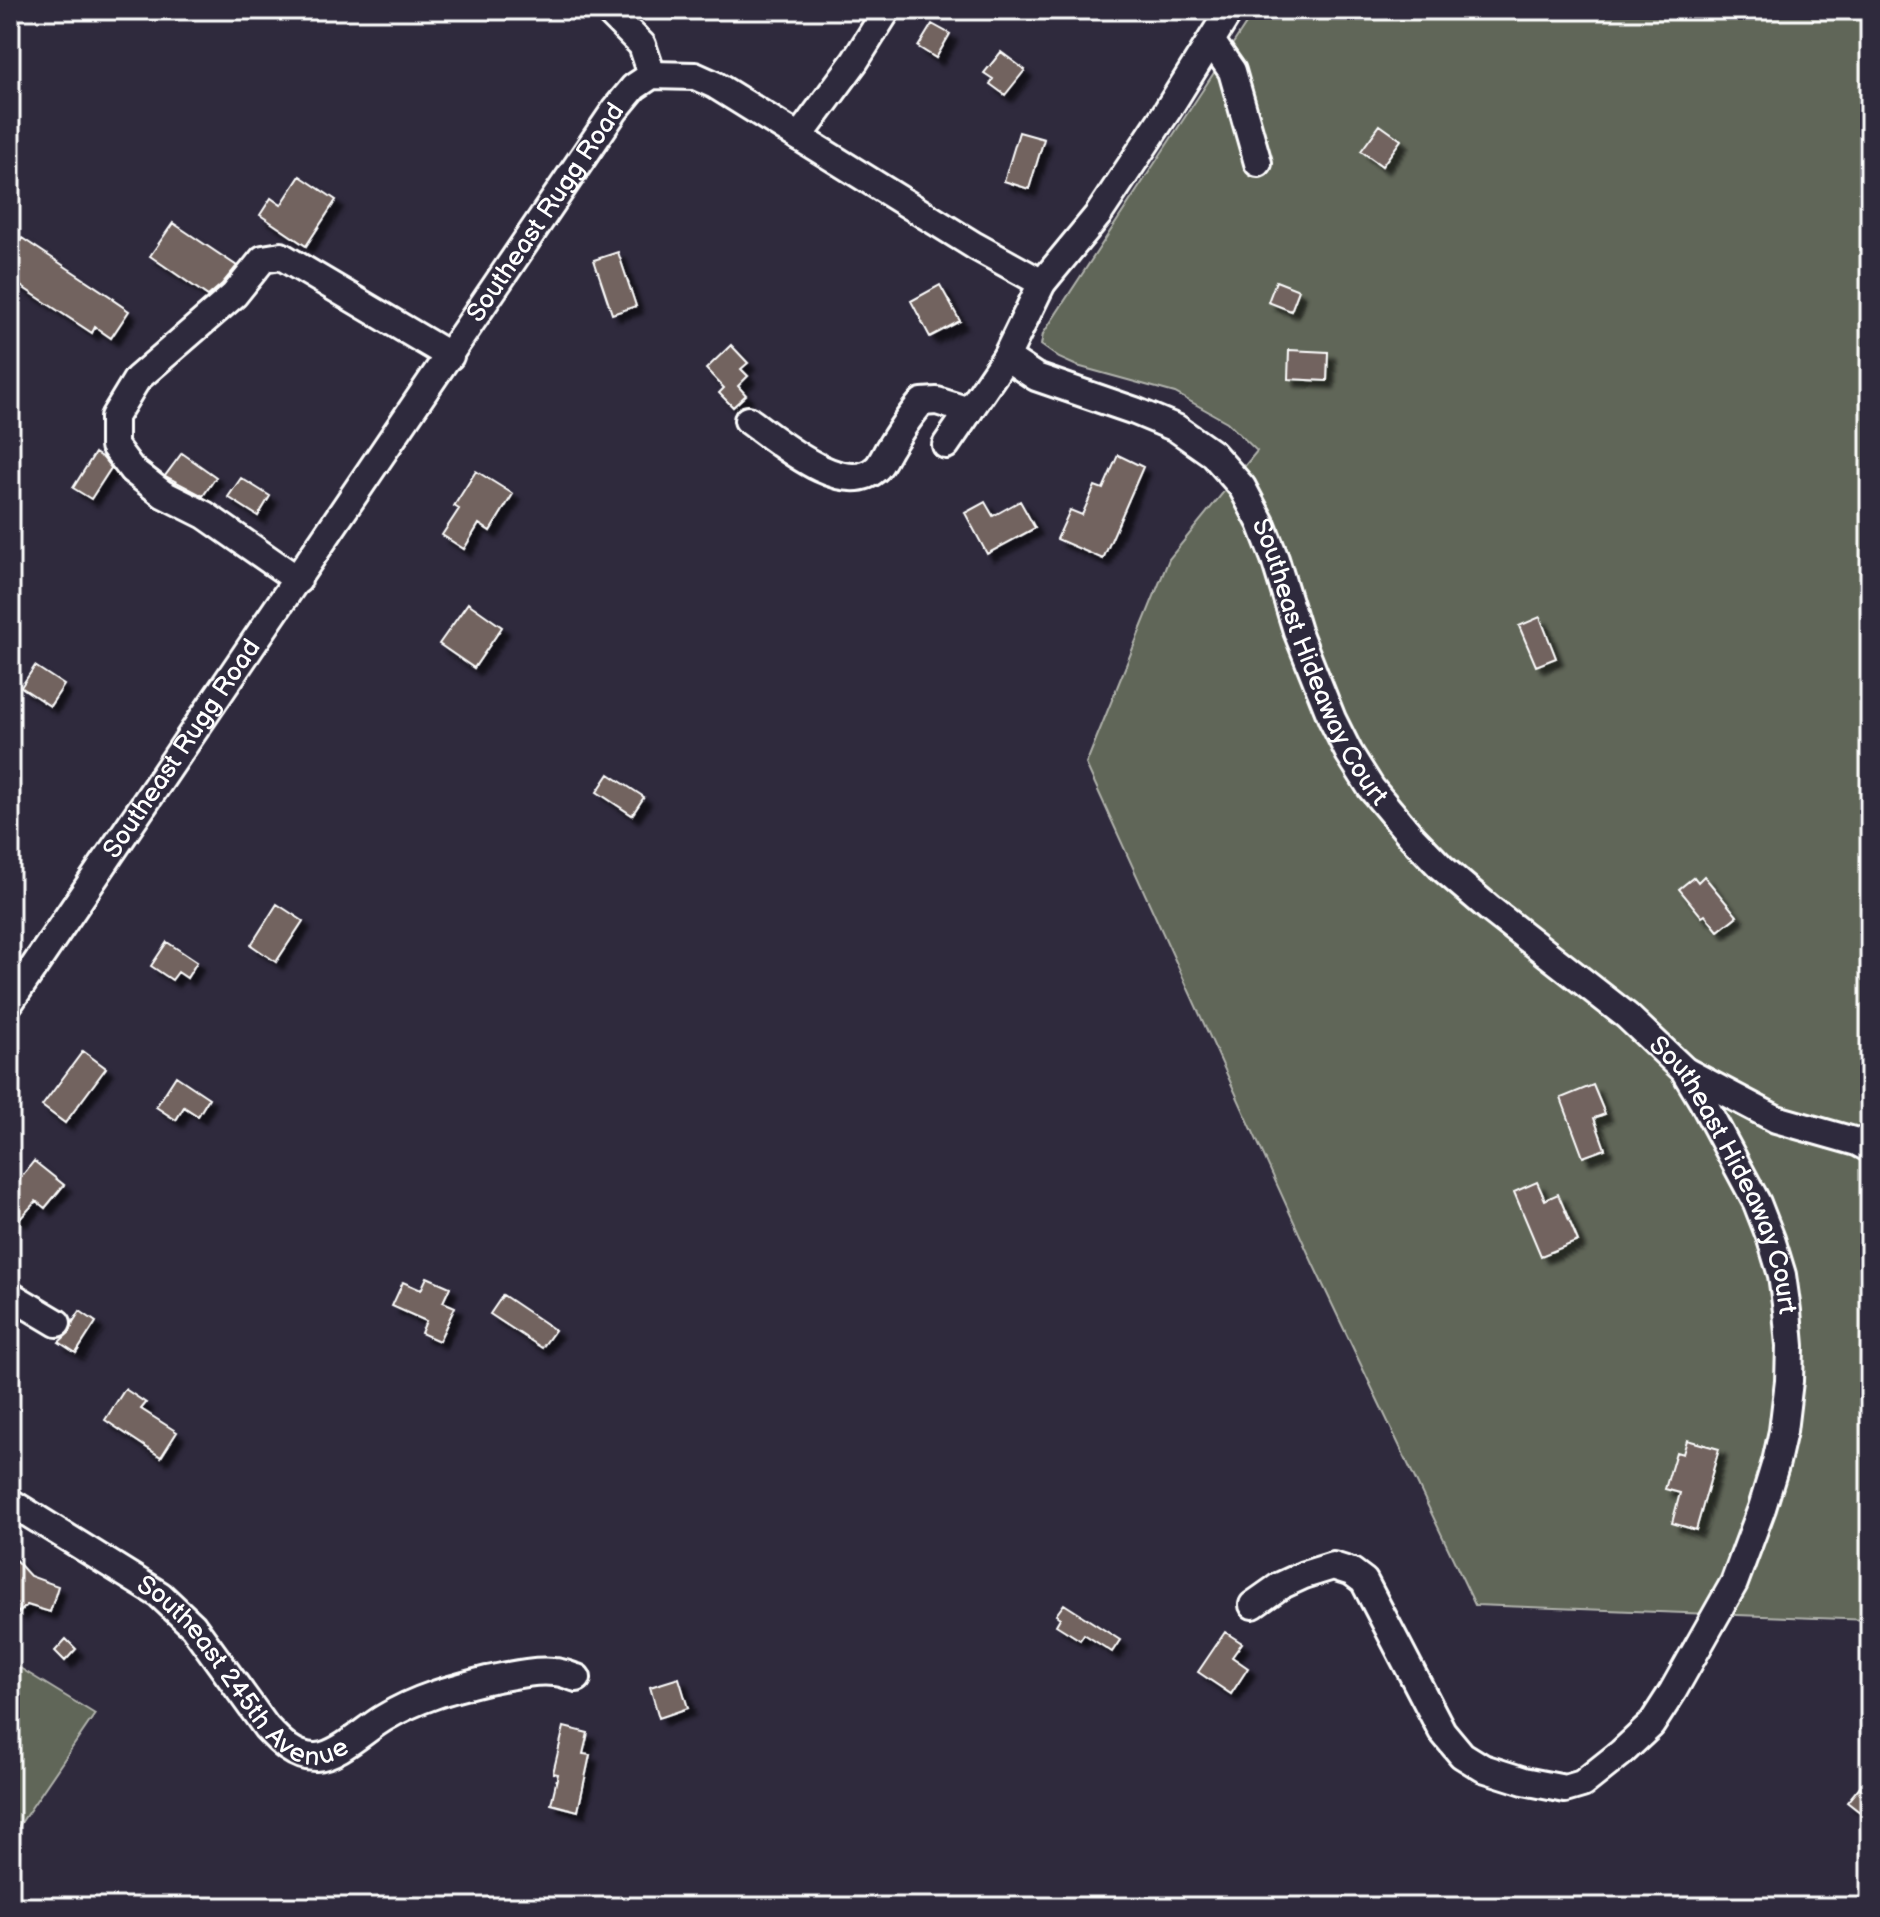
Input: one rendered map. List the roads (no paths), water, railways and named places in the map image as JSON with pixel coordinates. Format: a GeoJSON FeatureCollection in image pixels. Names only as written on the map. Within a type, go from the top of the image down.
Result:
{"type":"FeatureCollection","features":[{"type":"Feature","properties":{"kind":"street"},"geometry":{"type":"LineString","coordinates":[[607,10],[642,45]]}},
{"type":"Feature","properties":{"kind":"street"},"geometry":{"type":"LineString","coordinates":[[625,10],[652,75],[695,76],[715,85],[975,246],[1042,283]]}},
{"type":"Feature","properties":{"kind":"street"},"geometry":{"type":"LineString","coordinates":[[799,137],[855,61],[887,10]]}},
{"type":"Feature","properties":{"kind":"street"},"geometry":{"type":"LineString","coordinates":[[946,445],[1006,357],[1042,283],[1098,215],[1230,10]]}},
{"type":"Feature","properties":{"kind":"street"},"geometry":{"type":"LineString","coordinates":[[1211,41],[1232,71],[1258,163]]}},
{"type":"Feature","properties":{"kind":"street","name":"Southeast Rugg Road"},"geometry":{"type":"LineString","coordinates":[[10,1002],[615,110],[634,87],[652,75]]}},
{"type":"Feature","properties":{"kind":"street"},"geometry":{"type":"LineString","coordinates":[[298,580],[205,515],[163,494],[132,470],[114,446],[114,417],[137,379],[234,295],[263,259],[281,256],[450,356]]}},
{"type":"Feature","properties":{"kind":"street","name":"Southeast Hideaway Court"},"geometry":{"type":"LineString","coordinates":[[1006,357],[1036,377],[1176,428],[1213,454],[1242,487],[1275,559],[1297,631],[1332,719],[1371,788],[1441,867],[1627,1016],[1684,1070],[1757,1203],[1782,1275],[1790,1346],[1783,1431],[1762,1508],[1734,1583],[1651,1725],[1582,1784],[1565,1789],[1524,1781],[1483,1768],[1462,1755],[1442,1731],[1364,1581],[1352,1572],[1333,1566],[1304,1575],[1280,1586],[1253,1605]]}},
{"type":"Feature","properties":{"kind":"street"},"geometry":{"type":"LineString","coordinates":[[748,420],[809,464],[855,479],[876,469],[908,418],[922,402],[937,401],[969,411]]}},
{"type":"Feature","properties":{"kind":"street"},"geometry":{"type":"LineString","coordinates":[[1684,1070],[1776,1119],[1857,1142],[1870,1149]]}},
{"type":"Feature","properties":{"kind":"street"},"geometry":{"type":"LineString","coordinates":[[10,1295],[57,1323]]}},
{"type":"Feature","properties":{"kind":"street","name":"Southeast 245th Avenue"},"geometry":{"type":"LineString","coordinates":[[10,1502],[160,1595],[193,1626],[279,1742],[297,1753],[315,1757],[331,1754],[385,1717],[447,1690],[516,1674],[555,1672],[577,1678]]}}]}
